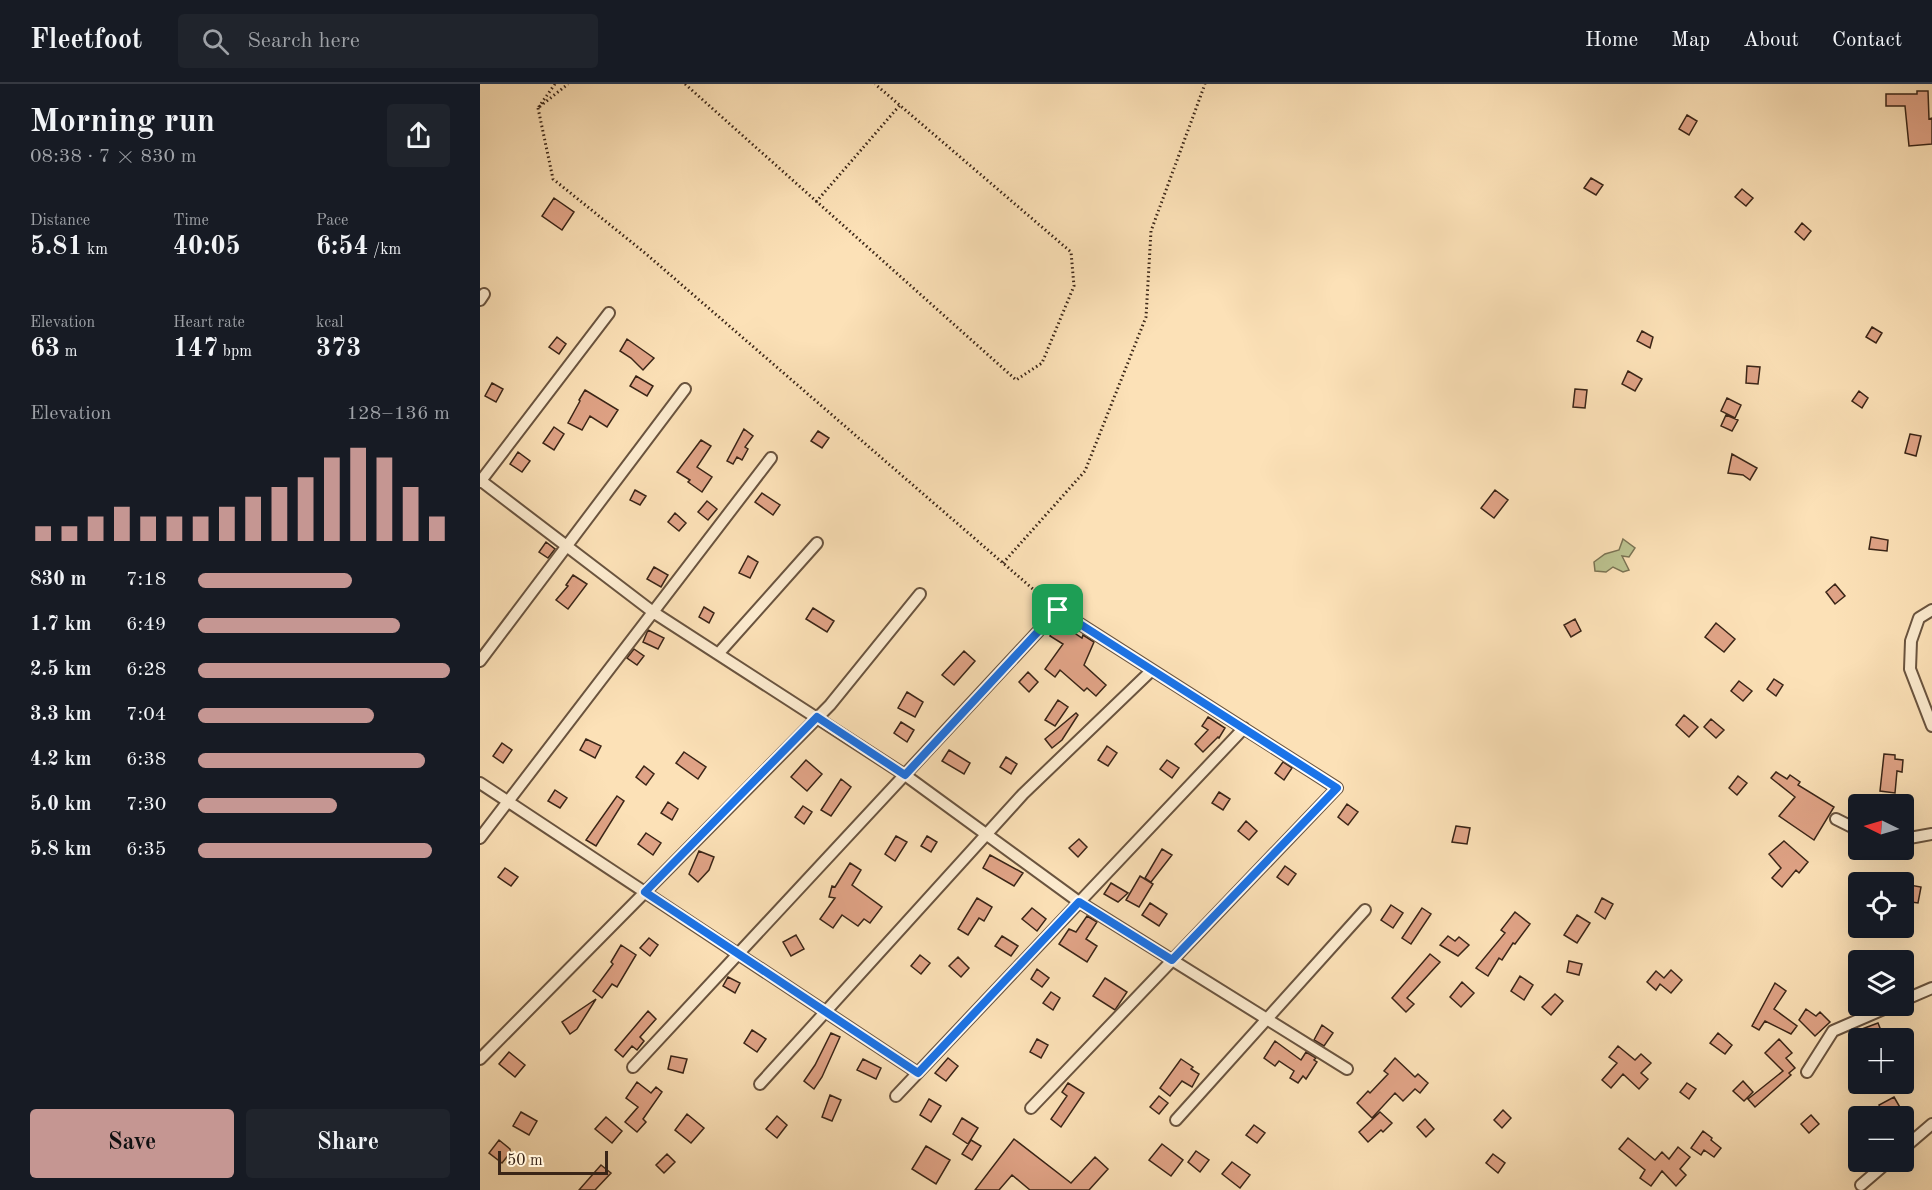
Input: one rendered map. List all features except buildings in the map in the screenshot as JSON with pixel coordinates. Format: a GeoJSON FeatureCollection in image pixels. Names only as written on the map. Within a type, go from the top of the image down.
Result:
{"type":"FeatureCollection","features":[{"type":"Feature","properties":{"kind":"street"},"geometry":{"type":"LineString","coordinates":[[609,313],[480,481],[653,612],[905,775],[1079,902],[1347,1069]]}},
{"type":"Feature","properties":{"kind":"street"},"geometry":{"type":"LineString","coordinates":[[480,661],[685,389]]}},
{"type":"Feature","properties":{"kind":"street"},"geometry":{"type":"LineString","coordinates":[[480,838],[771,458]]}},
{"type":"Feature","properties":{"kind":"street"},"geometry":{"type":"LineString","coordinates":[[718,654],[817,543]]}},
{"type":"Feature","properties":{"kind":"street"},"geometry":{"type":"LineString","coordinates":[[480,1059],[830,705],[920,594]]}},
{"type":"Feature","properties":{"kind":"street"},"geometry":{"type":"LineString","coordinates":[[633,1067],[1058,610],[1337,788],[1031,1108]]}},
{"type":"Feature","properties":{"kind":"street"},"geometry":{"type":"LineString","coordinates":[[1932,610],[1919,618],[1911,641],[1910,669],[1932,726]]}},
{"type":"Feature","properties":{"kind":"street"},"geometry":{"type":"LineString","coordinates":[[760,1084],[1023,794],[1152,670]]}},
{"type":"Feature","properties":{"kind":"street"},"geometry":{"type":"LineString","coordinates":[[896,1096],[1244,728]]}},
{"type":"Feature","properties":{"kind":"street"},"geometry":{"type":"LineString","coordinates":[[480,783],[918,1073]]}},
{"type":"Feature","properties":{"kind":"street"},"geometry":{"type":"LineString","coordinates":[[1836,819],[1848,825]]}},
{"type":"Feature","properties":{"kind":"street"},"geometry":{"type":"LineString","coordinates":[[1914,837],[1932,834]]}},
{"type":"Feature","properties":{"kind":"street"},"geometry":{"type":"LineString","coordinates":[[1176,1120],[1365,910]]}},
{"type":"Feature","properties":{"kind":"street"},"geometry":{"type":"LineString","coordinates":[[1914,996],[1932,988]]}},
{"type":"Feature","properties":{"kind":"street"},"geometry":{"type":"LineString","coordinates":[[1807,1072],[1833,1031],[1868,1016]]}},
{"type":"Feature","properties":{"kind":"street"},"geometry":{"type":"LineString","coordinates":[[1914,1139],[1932,1124]]}},
{"type":"Feature","properties":{"kind":"street"},"geometry":{"type":"LineString","coordinates":[[1861,1185],[1876,1172]]}},
{"type":"Feature","properties":{"kind":"path"},"geometry":{"type":"LineString","coordinates":[[555,84],[538,108],[553,179],[645,253],[1058,610]]}},
{"type":"Feature","properties":{"kind":"path"},"geometry":{"type":"LineString","coordinates":[[538,108],[568,84]]}},
{"type":"Feature","properties":{"kind":"path"},"geometry":{"type":"LineString","coordinates":[[685,84],[1016,380],[1042,363],[1074,286],[1071,252],[875,84]]}},
{"type":"Feature","properties":{"kind":"path"},"geometry":{"type":"LineString","coordinates":[[1003,563],[1085,471],[1146,317],[1151,231],[1205,84]]}},
{"type":"Feature","properties":{"kind":"path"},"geometry":{"type":"LineString","coordinates":[[816,202],[900,105]]}},
{"type":"Feature","properties":{"kind":"green space"},"geometry":{"type":"Polygon","coordinates":[[[1623,539],[1635,548],[1629,557],[1622,556],[1629,570],[1623,572],[1613,567],[1606,572],[1595,571],[1594,562],[1605,554],[1619,550],[1623,539]]]}},
{"type":"Feature","properties":{"kind":"route"},"geometry":{"type":"LineString","coordinates":[[1058,610],[1337,788],[1172,960],[1079,902],[918,1073],[645,892],[817,717],[905,775],[1058,610]]}}]}
